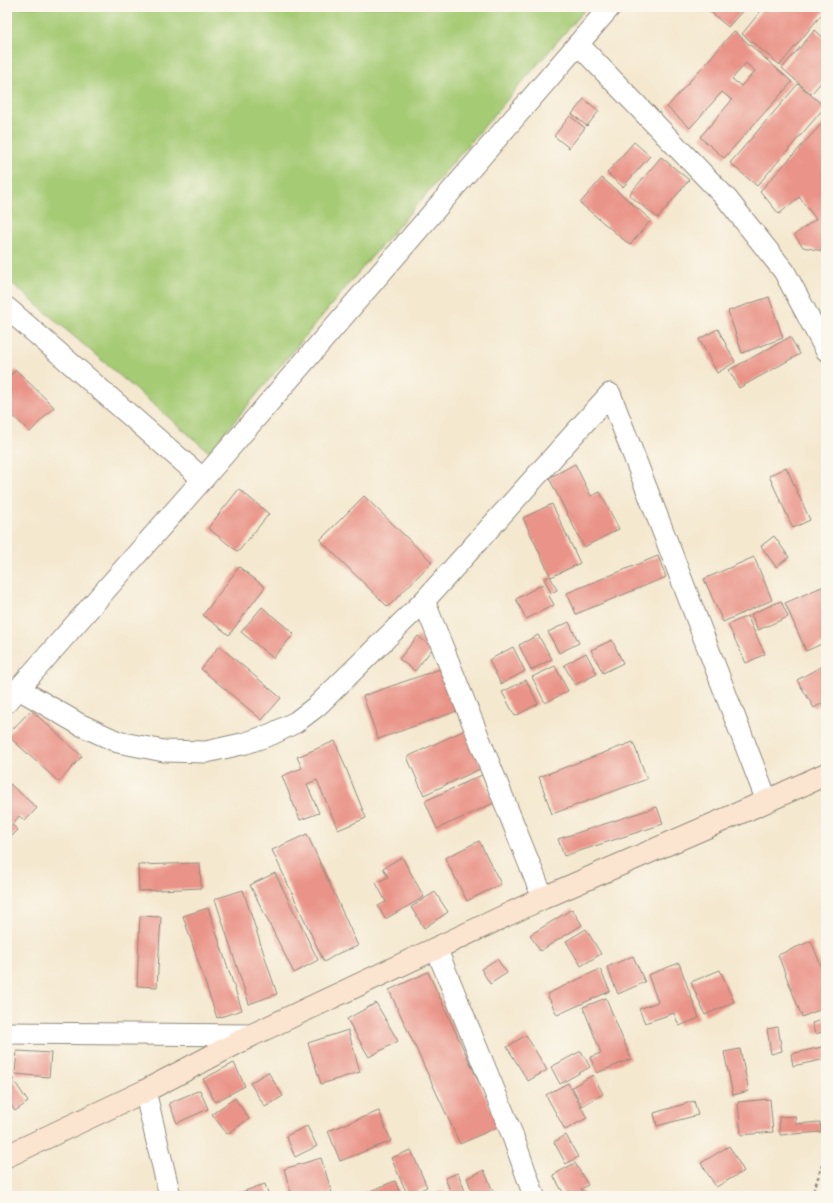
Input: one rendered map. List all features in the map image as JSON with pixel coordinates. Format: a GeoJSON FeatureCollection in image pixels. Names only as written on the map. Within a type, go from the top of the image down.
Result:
{"type":"FeatureCollection","features":[{"type":"Feature","properties":{"kind":"street"},"geometry":{"type":"LineString","coordinates":[[610,7],[203,479],[13,695],[118,742],[164,751],[206,752],[246,743],[272,734],[296,722],[317,706],[424,601],[610,394],[768,801]]}},
{"type":"Feature","properties":{"kind":"street"},"geometry":{"type":"LineString","coordinates":[[578,44],[727,199],[784,271],[826,350]]}},
{"type":"Feature","properties":{"kind":"street"},"geometry":{"type":"LineString","coordinates":[[7,308],[203,479]]}},
{"type":"Feature","properties":{"kind":"street"},"geometry":{"type":"LineString","coordinates":[[424,601],[543,898]]}},
{"type":"Feature","properties":{"kind":"street"},"geometry":{"type":"LineString","coordinates":[[7,1156],[145,1091],[252,1035],[543,898],[768,801],[826,774]]}},
{"type":"Feature","properties":{"kind":"street"},"geometry":{"type":"LineString","coordinates":[[436,948],[512,1134],[534,1196]]}},
{"type":"Feature","properties":{"kind":"street"},"geometry":{"type":"LineString","coordinates":[[7,1033],[252,1035]]}},
{"type":"Feature","properties":{"kind":"street"},"geometry":{"type":"LineString","coordinates":[[145,1091],[170,1196]]}},
{"type":"Feature","properties":{"kind":"path"},"geometry":{"type":"LineString","coordinates":[[812,1196],[826,1153]]}},
{"type":"Feature","properties":{"kind":"green space"},"geometry":{"type":"Polygon","coordinates":[[[7,7],[587,7],[352,280],[209,452],[7,279],[7,7]]]}},
{"type":"Feature","properties":{"kind":"building"},"geometry":{"type":"Polygon","coordinates":[[[705,7],[746,7],[728,27],[705,7]]]}},
{"type":"Feature","properties":{"kind":"building"},"geometry":{"type":"Polygon","coordinates":[[[764,7],[826,7],[826,9],[780,65],[742,34],[764,7]]]}},
{"type":"Feature","properties":{"kind":"building"},"geometry":{"type":"Polygon","coordinates":[[[815,30],[826,40],[826,77],[811,94],[782,68],[815,30]]]}},
{"type":"Feature","properties":{"kind":"building"},"geometry":{"type":"Polygon","coordinates":[[[734,31],[792,82],[724,158],[700,137],[732,100],[722,92],[690,128],[667,107],[734,31]],[[746,63],[732,79],[741,86],[755,71],[746,63]]]}},
{"type":"Feature","properties":{"kind":"building"},"geometry":{"type":"Polygon","coordinates":[[[798,84],[825,107],[757,186],[730,163],[798,84]]]}},
{"type":"Feature","properties":{"kind":"building"},"geometry":{"type":"Polygon","coordinates":[[[584,99],[599,111],[587,126],[572,114],[584,99]]]}},
{"type":"Feature","properties":{"kind":"building"},"geometry":{"type":"Polygon","coordinates":[[[570,116],[585,128],[569,148],[554,136],[570,116]]]}},
{"type":"Feature","properties":{"kind":"building"},"geometry":{"type":"Polygon","coordinates":[[[826,119],[826,256],[822,251],[803,247],[794,235],[816,219],[799,197],[779,214],[760,191],[826,119]]]}},
{"type":"Feature","properties":{"kind":"building"},"geometry":{"type":"Polygon","coordinates":[[[634,142],[650,156],[623,187],[607,173],[634,142]]]}},
{"type":"Feature","properties":{"kind":"building"},"geometry":{"type":"Polygon","coordinates":[[[661,157],[689,180],[658,218],[629,195],[661,157]]]}},
{"type":"Feature","properties":{"kind":"building"},"geometry":{"type":"Polygon","coordinates":[[[602,178],[651,220],[630,245],[580,203],[602,178]]]}},
{"type":"Feature","properties":{"kind":"building"},"geometry":{"type":"Polygon","coordinates":[[[769,297],[783,338],[742,353],[728,311],[769,297]]]}},
{"type":"Feature","properties":{"kind":"building"},"geometry":{"type":"Polygon","coordinates":[[[718,329],[735,362],[717,373],[699,339],[718,329]]]}},
{"type":"Feature","properties":{"kind":"building"},"geometry":{"type":"Polygon","coordinates":[[[790,337],[800,354],[739,388],[729,370],[790,337]]]}},
{"type":"Feature","properties":{"kind":"building"},"geometry":{"type":"Polygon","coordinates":[[[16,370],[54,407],[30,432],[7,410],[7,379],[16,370]]]}},
{"type":"Feature","properties":{"kind":"building"},"geometry":{"type":"Polygon","coordinates":[[[575,464],[591,496],[600,492],[619,529],[584,547],[549,478],[575,464]]]}},
{"type":"Feature","properties":{"kind":"building"},"geometry":{"type":"Polygon","coordinates":[[[786,467],[810,520],[793,528],[769,476],[786,467]]]}},
{"type":"Feature","properties":{"kind":"building"},"geometry":{"type":"Polygon","coordinates":[[[239,489],[269,514],[238,552],[208,528],[239,489]]]}},
{"type":"Feature","properties":{"kind":"building"},"geometry":{"type":"Polygon","coordinates":[[[364,496],[432,562],[388,607],[320,540],[364,496]]]}},
{"type":"Feature","properties":{"kind":"building"},"geometry":{"type":"Polygon","coordinates":[[[552,504],[580,563],[551,577],[523,518],[552,504]]]}},
{"type":"Feature","properties":{"kind":"building"},"geometry":{"type":"Polygon","coordinates":[[[774,536],[789,557],[776,567],[761,546],[774,536]]]}},
{"type":"Feature","properties":{"kind":"building"},"geometry":{"type":"Polygon","coordinates":[[[658,556],[666,577],[576,614],[567,593],[658,556]]]}},
{"type":"Feature","properties":{"kind":"building"},"geometry":{"type":"Polygon","coordinates":[[[754,557],[772,600],[723,622],[704,579],[754,557]]]}},
{"type":"Feature","properties":{"kind":"building"},"geometry":{"type":"Polygon","coordinates":[[[239,567],[265,587],[229,635],[203,615],[239,567]]]}},
{"type":"Feature","properties":{"kind":"building"},"geometry":{"type":"Polygon","coordinates":[[[550,576],[557,590],[551,593],[544,579],[550,576]]]}},
{"type":"Feature","properties":{"kind":"building"},"geometry":{"type":"Polygon","coordinates":[[[543,584],[554,605],[526,619],[516,599],[543,584]]]}},
{"type":"Feature","properties":{"kind":"building"},"geometry":{"type":"Polygon","coordinates":[[[824,586],[826,590],[826,642],[806,651],[785,603],[824,586]]]}},
{"type":"Feature","properties":{"kind":"building"},"geometry":{"type":"Polygon","coordinates":[[[781,601],[788,617],[758,630],[751,614],[781,601]]]}},
{"type":"Feature","properties":{"kind":"building"},"geometry":{"type":"Polygon","coordinates":[[[262,607],[294,634],[273,658],[241,632],[262,607]]]}},
{"type":"Feature","properties":{"kind":"building"},"geometry":{"type":"Polygon","coordinates":[[[747,616],[765,654],[746,663],[728,625],[747,616]]]}},
{"type":"Feature","properties":{"kind":"building"},"geometry":{"type":"Polygon","coordinates":[[[569,622],[579,643],[559,653],[548,632],[569,622]]]}},
{"type":"Feature","properties":{"kind":"building"},"geometry":{"type":"Polygon","coordinates":[[[538,635],[552,659],[531,670],[519,645],[538,635]]]}},
{"type":"Feature","properties":{"kind":"building"},"geometry":{"type":"Polygon","coordinates":[[[418,636],[433,648],[415,671],[399,659],[418,636]]]}},
{"type":"Feature","properties":{"kind":"building"},"geometry":{"type":"Polygon","coordinates":[[[612,640],[623,663],[603,673],[591,650],[612,640]]]}},
{"type":"Feature","properties":{"kind":"building"},"geometry":{"type":"Polygon","coordinates":[[[219,646],[281,698],[262,720],[201,669],[219,646]]]}},
{"type":"Feature","properties":{"kind":"building"},"geometry":{"type":"Polygon","coordinates":[[[513,647],[525,671],[501,684],[489,660],[513,647]]]}},
{"type":"Feature","properties":{"kind":"building"},"geometry":{"type":"Polygon","coordinates":[[[586,653],[597,674],[575,685],[564,665],[586,653]]]}},
{"type":"Feature","properties":{"kind":"building"},"geometry":{"type":"Polygon","coordinates":[[[826,664],[826,701],[814,708],[797,680],[826,664]]]}},
{"type":"Feature","properties":{"kind":"building"},"geometry":{"type":"Polygon","coordinates":[[[555,666],[568,691],[545,703],[532,677],[555,666]]]}},
{"type":"Feature","properties":{"kind":"building"},"geometry":{"type":"Polygon","coordinates":[[[443,668],[457,711],[378,739],[363,696],[443,668]]]}},
{"type":"Feature","properties":{"kind":"building"},"geometry":{"type":"Polygon","coordinates":[[[526,680],[538,704],[515,716],[502,692],[526,680]]]}},
{"type":"Feature","properties":{"kind":"building"},"geometry":{"type":"Polygon","coordinates":[[[31,710],[82,756],[59,782],[7,735],[31,710]]]}},
{"type":"Feature","properties":{"kind":"building"},"geometry":{"type":"Polygon","coordinates":[[[465,730],[482,768],[424,795],[407,757],[465,730]]]}},
{"type":"Feature","properties":{"kind":"building"},"geometry":{"type":"Polygon","coordinates":[[[335,741],[366,818],[338,830],[317,780],[307,784],[319,813],[300,820],[282,776],[302,768],[297,757],[335,741]]]}},
{"type":"Feature","properties":{"kind":"building"},"geometry":{"type":"Polygon","coordinates":[[[633,742],[647,779],[552,814],[539,777],[633,742]]]}},
{"type":"Feature","properties":{"kind":"building"},"geometry":{"type":"Polygon","coordinates":[[[482,775],[494,803],[437,829],[425,801],[482,775]]]}},
{"type":"Feature","properties":{"kind":"building"},"geometry":{"type":"Polygon","coordinates":[[[10,784],[37,808],[25,821],[19,816],[12,825],[18,830],[10,838],[7,836],[7,787],[10,784]]]}},
{"type":"Feature","properties":{"kind":"building"},"geometry":{"type":"Polygon","coordinates":[[[657,807],[663,824],[564,856],[558,839],[657,807]]]}},
{"type":"Feature","properties":{"kind":"building"},"geometry":{"type":"Polygon","coordinates":[[[307,834],[358,946],[339,953],[324,962],[272,850],[307,834]]]}},
{"type":"Feature","properties":{"kind":"building"},"geometry":{"type":"Polygon","coordinates":[[[479,841],[501,884],[467,901],[445,858],[479,841]]]}},
{"type":"Feature","properties":{"kind":"building"},"geometry":{"type":"Polygon","coordinates":[[[402,857],[424,897],[385,919],[378,906],[386,902],[376,883],[388,877],[383,868],[402,857]]]}},
{"type":"Feature","properties":{"kind":"building"},"geometry":{"type":"Polygon","coordinates":[[[200,863],[201,888],[139,891],[138,865],[200,863]]]}},
{"type":"Feature","properties":{"kind":"building"},"geometry":{"type":"Polygon","coordinates":[[[275,873],[318,960],[294,973],[250,885],[275,873]]]}},
{"type":"Feature","properties":{"kind":"building"},"geometry":{"type":"Polygon","coordinates":[[[243,890],[277,994],[249,1004],[215,899],[243,890]]]}},
{"type":"Feature","properties":{"kind":"building"},"geometry":{"type":"Polygon","coordinates":[[[435,892],[448,912],[424,928],[411,907],[435,892]]]}},
{"type":"Feature","properties":{"kind":"building"},"geometry":{"type":"Polygon","coordinates":[[[208,908],[242,1010],[217,1018],[183,916],[208,908]]]}},
{"type":"Feature","properties":{"kind":"building"},"geometry":{"type":"Polygon","coordinates":[[[572,909],[582,925],[540,951],[530,935],[572,909]]]}},
{"type":"Feature","properties":{"kind":"building"},"geometry":{"type":"Polygon","coordinates":[[[140,916],[161,917],[157,987],[137,986],[140,916]]]}},
{"type":"Feature","properties":{"kind":"building"},"geometry":{"type":"Polygon","coordinates":[[[586,929],[601,954],[581,966],[566,941],[586,929]]]}},
{"type":"Feature","properties":{"kind":"building"},"geometry":{"type":"Polygon","coordinates":[[[811,941],[826,978],[826,1007],[802,1017],[778,955],[811,941]]]}},
{"type":"Feature","properties":{"kind":"building"},"geometry":{"type":"Polygon","coordinates":[[[633,956],[645,982],[618,994],[607,967],[633,956]]]}},
{"type":"Feature","properties":{"kind":"building"},"geometry":{"type":"Polygon","coordinates":[[[497,959],[507,973],[490,984],[481,969],[497,959]]]}},
{"type":"Feature","properties":{"kind":"building"},"geometry":{"type":"Polygon","coordinates":[[[679,963],[699,1018],[679,1026],[674,1013],[645,1023],[639,1009],[658,1002],[648,975],[679,963]]]}},
{"type":"Feature","properties":{"kind":"building"},"geometry":{"type":"Polygon","coordinates":[[[600,969],[610,991],[557,1015],[547,994],[600,969]]]}},
{"type":"Feature","properties":{"kind":"building"},"geometry":{"type":"Polygon","coordinates":[[[720,970],[734,1002],[705,1015],[691,982],[720,970]]]}},
{"type":"Feature","properties":{"kind":"building"},"geometry":{"type":"Polygon","coordinates":[[[428,972],[499,1126],[460,1144],[389,990],[428,972]]]}},
{"type":"Feature","properties":{"kind":"building"},"geometry":{"type":"Polygon","coordinates":[[[606,998],[631,1059],[597,1073],[590,1057],[601,1053],[583,1007],[606,998]]]}},
{"type":"Feature","properties":{"kind":"building"},"geometry":{"type":"Polygon","coordinates":[[[376,1003],[398,1041],[369,1057],[347,1019],[376,1003]]]}},
{"type":"Feature","properties":{"kind":"building"},"geometry":{"type":"Polygon","coordinates":[[[826,1019],[826,1031],[815,1034],[812,1023],[826,1019]]]}},
{"type":"Feature","properties":{"kind":"building"},"geometry":{"type":"Polygon","coordinates":[[[778,1027],[782,1051],[771,1054],[767,1029],[778,1027]]]}},
{"type":"Feature","properties":{"kind":"building"},"geometry":{"type":"Polygon","coordinates":[[[348,1030],[360,1072],[321,1084],[308,1043],[348,1030]]]}},
{"type":"Feature","properties":{"kind":"building"},"geometry":{"type":"Polygon","coordinates":[[[526,1035],[547,1070],[528,1081],[507,1047],[526,1035]]]}},
{"type":"Feature","properties":{"kind":"building"},"geometry":{"type":"Polygon","coordinates":[[[826,1046],[826,1059],[793,1066],[791,1054],[826,1046]]]}},
{"type":"Feature","properties":{"kind":"building"},"geometry":{"type":"Polygon","coordinates":[[[740,1049],[749,1091],[733,1095],[724,1052],[740,1049]]]}},
{"type":"Feature","properties":{"kind":"building"},"geometry":{"type":"Polygon","coordinates":[[[17,1051],[51,1053],[49,1077],[15,1074],[17,1051]]]}},
{"type":"Feature","properties":{"kind":"building"},"geometry":{"type":"Polygon","coordinates":[[[581,1051],[590,1067],[560,1084],[551,1067],[581,1051]]]}},
{"type":"Feature","properties":{"kind":"building"},"geometry":{"type":"Polygon","coordinates":[[[234,1063],[245,1086],[215,1102],[203,1079],[234,1063]]]}},
{"type":"Feature","properties":{"kind":"building"},"geometry":{"type":"Polygon","coordinates":[[[268,1072],[283,1096],[265,1107],[250,1083],[268,1072]]]}},
{"type":"Feature","properties":{"kind":"building"},"geometry":{"type":"Polygon","coordinates":[[[593,1075],[603,1094],[582,1106],[572,1087],[593,1075]]]}},
{"type":"Feature","properties":{"kind":"building"},"geometry":{"type":"Polygon","coordinates":[[[11,1076],[28,1102],[15,1111],[7,1099],[7,1078],[11,1076]]]}},
{"type":"Feature","properties":{"kind":"building"},"geometry":{"type":"Polygon","coordinates":[[[568,1083],[587,1118],[565,1130],[546,1095],[568,1083]]]}},
{"type":"Feature","properties":{"kind":"building"},"geometry":{"type":"Polygon","coordinates":[[[200,1090],[208,1109],[177,1123],[169,1103],[200,1090]]]}},
{"type":"Feature","properties":{"kind":"building"},"geometry":{"type":"Polygon","coordinates":[[[235,1098],[249,1119],[227,1134],[212,1114],[235,1098]]]}},
{"type":"Feature","properties":{"kind":"building"},"geometry":{"type":"Polygon","coordinates":[[[770,1099],[773,1132],[741,1135],[738,1102],[770,1099]]]}},
{"type":"Feature","properties":{"kind":"building"},"geometry":{"type":"Polygon","coordinates":[[[694,1101],[698,1115],[657,1126],[654,1113],[694,1101]]]}},
{"type":"Feature","properties":{"kind":"building"},"geometry":{"type":"Polygon","coordinates":[[[379,1111],[391,1141],[340,1161],[328,1131],[379,1111]]]}},
{"type":"Feature","properties":{"kind":"building"},"geometry":{"type":"Polygon","coordinates":[[[795,1116],[796,1124],[820,1122],[821,1132],[780,1135],[779,1117],[795,1116]]]}},
{"type":"Feature","properties":{"kind":"building"},"geometry":{"type":"Polygon","coordinates":[[[307,1126],[317,1146],[295,1157],[286,1136],[307,1126]]]}},
{"type":"Feature","properties":{"kind":"building"},"geometry":{"type":"Polygon","coordinates":[[[566,1135],[578,1157],[566,1164],[554,1142],[566,1135]]]}},
{"type":"Feature","properties":{"kind":"building"},"geometry":{"type":"Polygon","coordinates":[[[729,1146],[744,1171],[716,1187],[701,1163],[729,1146]]]}},
{"type":"Feature","properties":{"kind":"building"},"geometry":{"type":"Polygon","coordinates":[[[411,1150],[427,1187],[408,1196],[391,1158],[411,1150]]]}},
{"type":"Feature","properties":{"kind":"building"},"geometry":{"type":"Polygon","coordinates":[[[321,1158],[332,1193],[322,1196],[292,1196],[284,1169],[321,1158]]]}},
{"type":"Feature","properties":{"kind":"building"},"geometry":{"type":"Polygon","coordinates":[[[575,1163],[588,1185],[581,1189],[585,1196],[565,1196],[553,1175],[575,1163]]]}},
{"type":"Feature","properties":{"kind":"building"},"geometry":{"type":"Polygon","coordinates":[[[484,1170],[495,1196],[474,1196],[467,1178],[484,1170]]]}},
{"type":"Feature","properties":{"kind":"building"},"geometry":{"type":"Polygon","coordinates":[[[458,1173],[467,1196],[452,1196],[445,1178],[458,1173]]]}},
{"type":"Feature","properties":{"kind":"building"},"geometry":{"type":"Polygon","coordinates":[[[395,1181],[401,1196],[366,1196],[365,1193],[395,1181]]]}},
{"type":"Feature","properties":{"kind":"building"},"geometry":{"type":"Polygon","coordinates":[[[265,1184],[269,1196],[230,1196],[265,1184]]]}},
{"type":"Feature","properties":{"kind":"building"},"geometry":{"type":"Polygon","coordinates":[[[443,1191],[445,1196],[428,1196],[443,1191]]]}}]}
